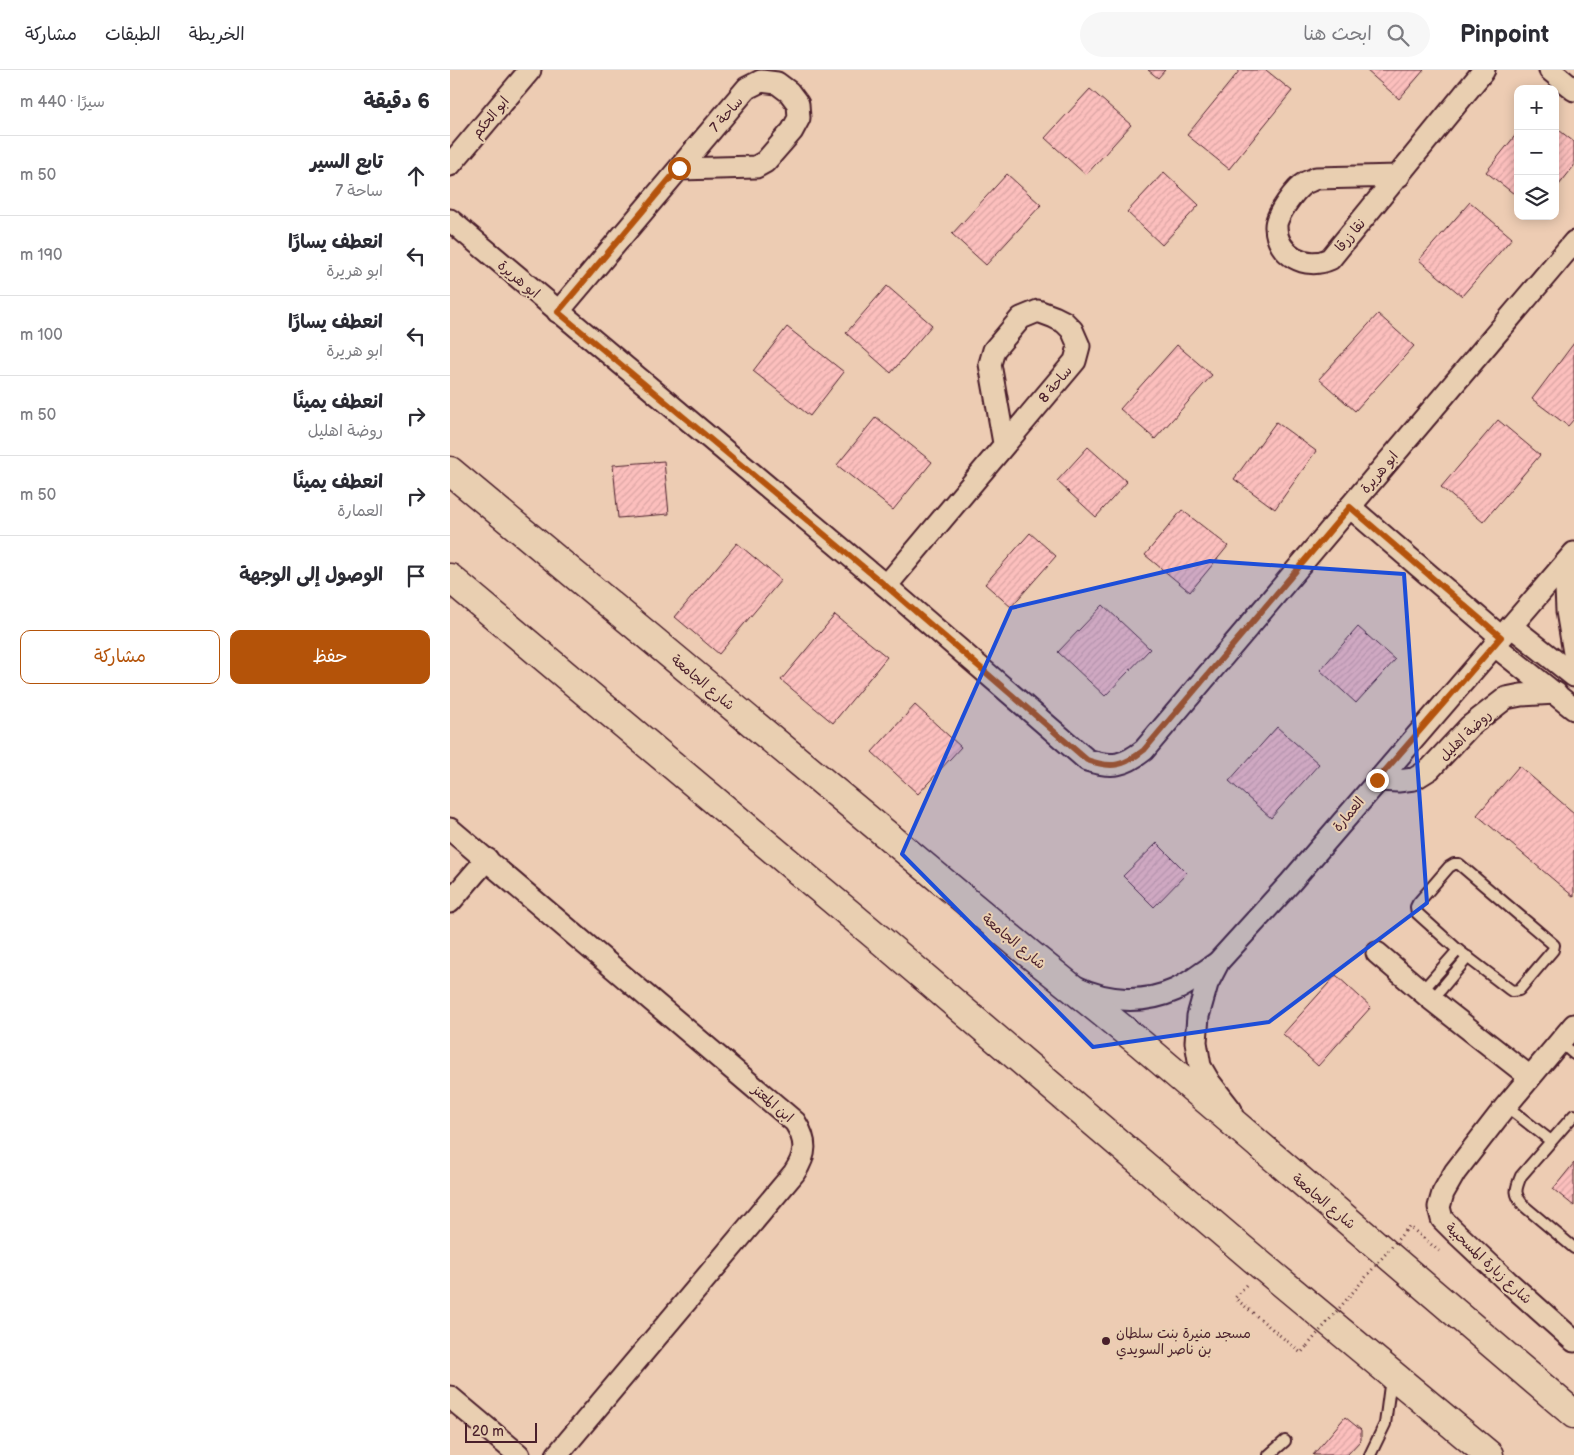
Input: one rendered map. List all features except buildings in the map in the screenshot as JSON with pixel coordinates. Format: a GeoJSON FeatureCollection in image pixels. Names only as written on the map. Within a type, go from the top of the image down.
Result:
{"type":"FeatureCollection","features":[{"type":"Feature","properties":{"kind":"main road","name":"شارع الجامعة"},"geometry":{"type":"LineString","coordinates":[[450,471],[1031,955],[1140,1043],[1574,1414]]}},
{"type":"Feature","properties":{"kind":"main road"},"geometry":{"type":"LineString","coordinates":[[450,578],[1489,1455]]}},
{"type":"Feature","properties":{"kind":"street","name":"ابو الحكم"},"geometry":{"type":"LineString","coordinates":[[450,165],[530,70]]}},
{"type":"Feature","properties":{"kind":"street","name":"نقا زرقا"},"geometry":{"type":"LineString","coordinates":[[1398,176],[1316,178],[1304,183],[1281,211],[1276,226],[1280,241],[1289,255],[1302,262],[1321,263],[1330,259],[1398,176],[1484,70]]}},
{"type":"Feature","properties":{"kind":"street"},"geometry":{"type":"LineString","coordinates":[[1550,70],[1574,90]]}},
{"type":"Feature","properties":{"kind":"street","name":"ساحة 7"},"geometry":{"type":"LineString","coordinates":[[558,312],[679,168],[748,88],[761,81],[777,84],[789,92],[798,104],[798,118],[792,132],[765,162],[756,167],[679,168]]}},
{"type":"Feature","properties":{"kind":"street","name":"ابو هريرة"},"geometry":{"type":"LineString","coordinates":[[450,220],[886,586],[1087,760],[1102,765],[1117,764],[1131,760],[1144,750],[1574,242]]}},
{"type":"Feature","properties":{"kind":"street","name":"ساحة 8"},"geometry":{"type":"LineString","coordinates":[[886,586],[1074,360],[1079,346],[1072,330],[1054,316],[1038,312],[1021,318],[994,350],[990,364],[1004,443]]}},
{"type":"Feature","properties":{"kind":"street"},"geometry":{"type":"LineString","coordinates":[[1350,507],[1502,636],[1556,693],[1574,708]]}},
{"type":"Feature","properties":{"kind":"street"},"geometry":{"type":"LineString","coordinates":[[1569,558],[1567,611],[1574,653]]}},
{"type":"Feature","properties":{"kind":"street","name":"العمارة"},"geometry":{"type":"LineString","coordinates":[[1031,955],[1062,980],[1080,989],[1098,995],[1133,1000],[1148,999],[1175,990],[1219,961],[1290,884],[1377,780],[1569,558]]}},
{"type":"Feature","properties":{"kind":"street"},"geometry":{"type":"LineString","coordinates":[[1502,636],[1574,676]]}},
{"type":"Feature","properties":{"kind":"street","name":"روضة اهليل"},"geometry":{"type":"LineString","coordinates":[[1377,780],[1398,782],[1414,779],[1430,768],[1470,726],[1506,698],[1556,693]]}},
{"type":"Feature","properties":{"kind":"street","name":"ابن المعتز"},"geometry":{"type":"LineString","coordinates":[[450,829],[795,1122],[803,1135],[804,1149],[800,1163],[794,1173],[557,1455]]}},
{"type":"Feature","properties":{"kind":"street"},"geometry":{"type":"LineString","coordinates":[[450,902],[486,859]]}},
{"type":"Feature","properties":{"kind":"street"},"geometry":{"type":"LineString","coordinates":[[1377,953],[1427,996],[1530,1077]]}},
{"type":"Feature","properties":{"kind":"street","name":"العمارة"},"geometry":{"type":"LineString","coordinates":[[1219,961],[1207,984],[1198,1016],[1196,1042],[1200,1066],[1210,1083],[1256,1143]]}},
{"type":"Feature","properties":{"kind":"street","name":"شارع زبارة المسحبية"},"geometry":{"type":"LineString","coordinates":[[1574,1025],[1567,1048],[1530,1077],[1455,1172],[1443,1193],[1440,1207],[1442,1219],[1507,1282],[1574,1341]]}},
{"type":"Feature","properties":{"kind":"street"},"geometry":{"type":"LineString","coordinates":[[450,1397],[519,1455]]}},
{"type":"Feature","properties":{"kind":"lane"},"geometry":{"type":"LineString","coordinates":[[1454,864],[1459,864],[1554,945],[1554,950],[1522,988],[1515,991],[1509,989],[1468,957],[1419,915],[1416,910],[1418,903],[1449,867],[1454,864]]}},
{"type":"Feature","properties":{"kind":"lane"},"geometry":{"type":"LineString","coordinates":[[1427,996],[1458,950]]}},
{"type":"Feature","properties":{"kind":"lane"},"geometry":{"type":"LineString","coordinates":[[1427,996],[1468,957]]}},
{"type":"Feature","properties":{"kind":"lane"},"geometry":{"type":"LineString","coordinates":[[1506,1106],[1551,1141]]}},
{"type":"Feature","properties":{"kind":"lane"},"geometry":{"type":"LineString","coordinates":[[1574,1115],[1522,1176],[1516,1187],[1517,1198],[1524,1206],[1574,1248]]}},
{"type":"Feature","properties":{"kind":"lane"},"geometry":{"type":"LineString","coordinates":[[1370,1455],[1385,1424],[1392,1374]]}},
{"type":"Feature","properties":{"kind":"lane"},"geometry":{"type":"LineString","coordinates":[[1268,1455],[1285,1441]]}},
{"type":"Feature","properties":{"kind":"path"},"geometry":{"type":"LineString","coordinates":[[1234,1298],[1301,1353],[1405,1231]]}},
{"type":"Feature","properties":{"kind":"highlighted area"},"geometry":{"type":"Polygon","coordinates":[[[1210,561],[1404,574],[1427,903],[1269,1022],[1093,1047],[902,854],[1011,608],[1210,561]]]}},
{"type":"Feature","properties":{"kind":"place","name":"مسجد منيرة بنت سلطان بن ناصر السويدي"},"geometry":{"type":"Point","coordinates":[1106,1341]}},
{"type":"Feature","properties":{"kind":"route"},"geometry":{"type":"LineString","coordinates":[[679,168],[558,312],[886,586],[1087,760],[1102,765],[1117,764],[1131,760],[1144,750],[1350,507],[1501,637],[1377,780]]}}]}
